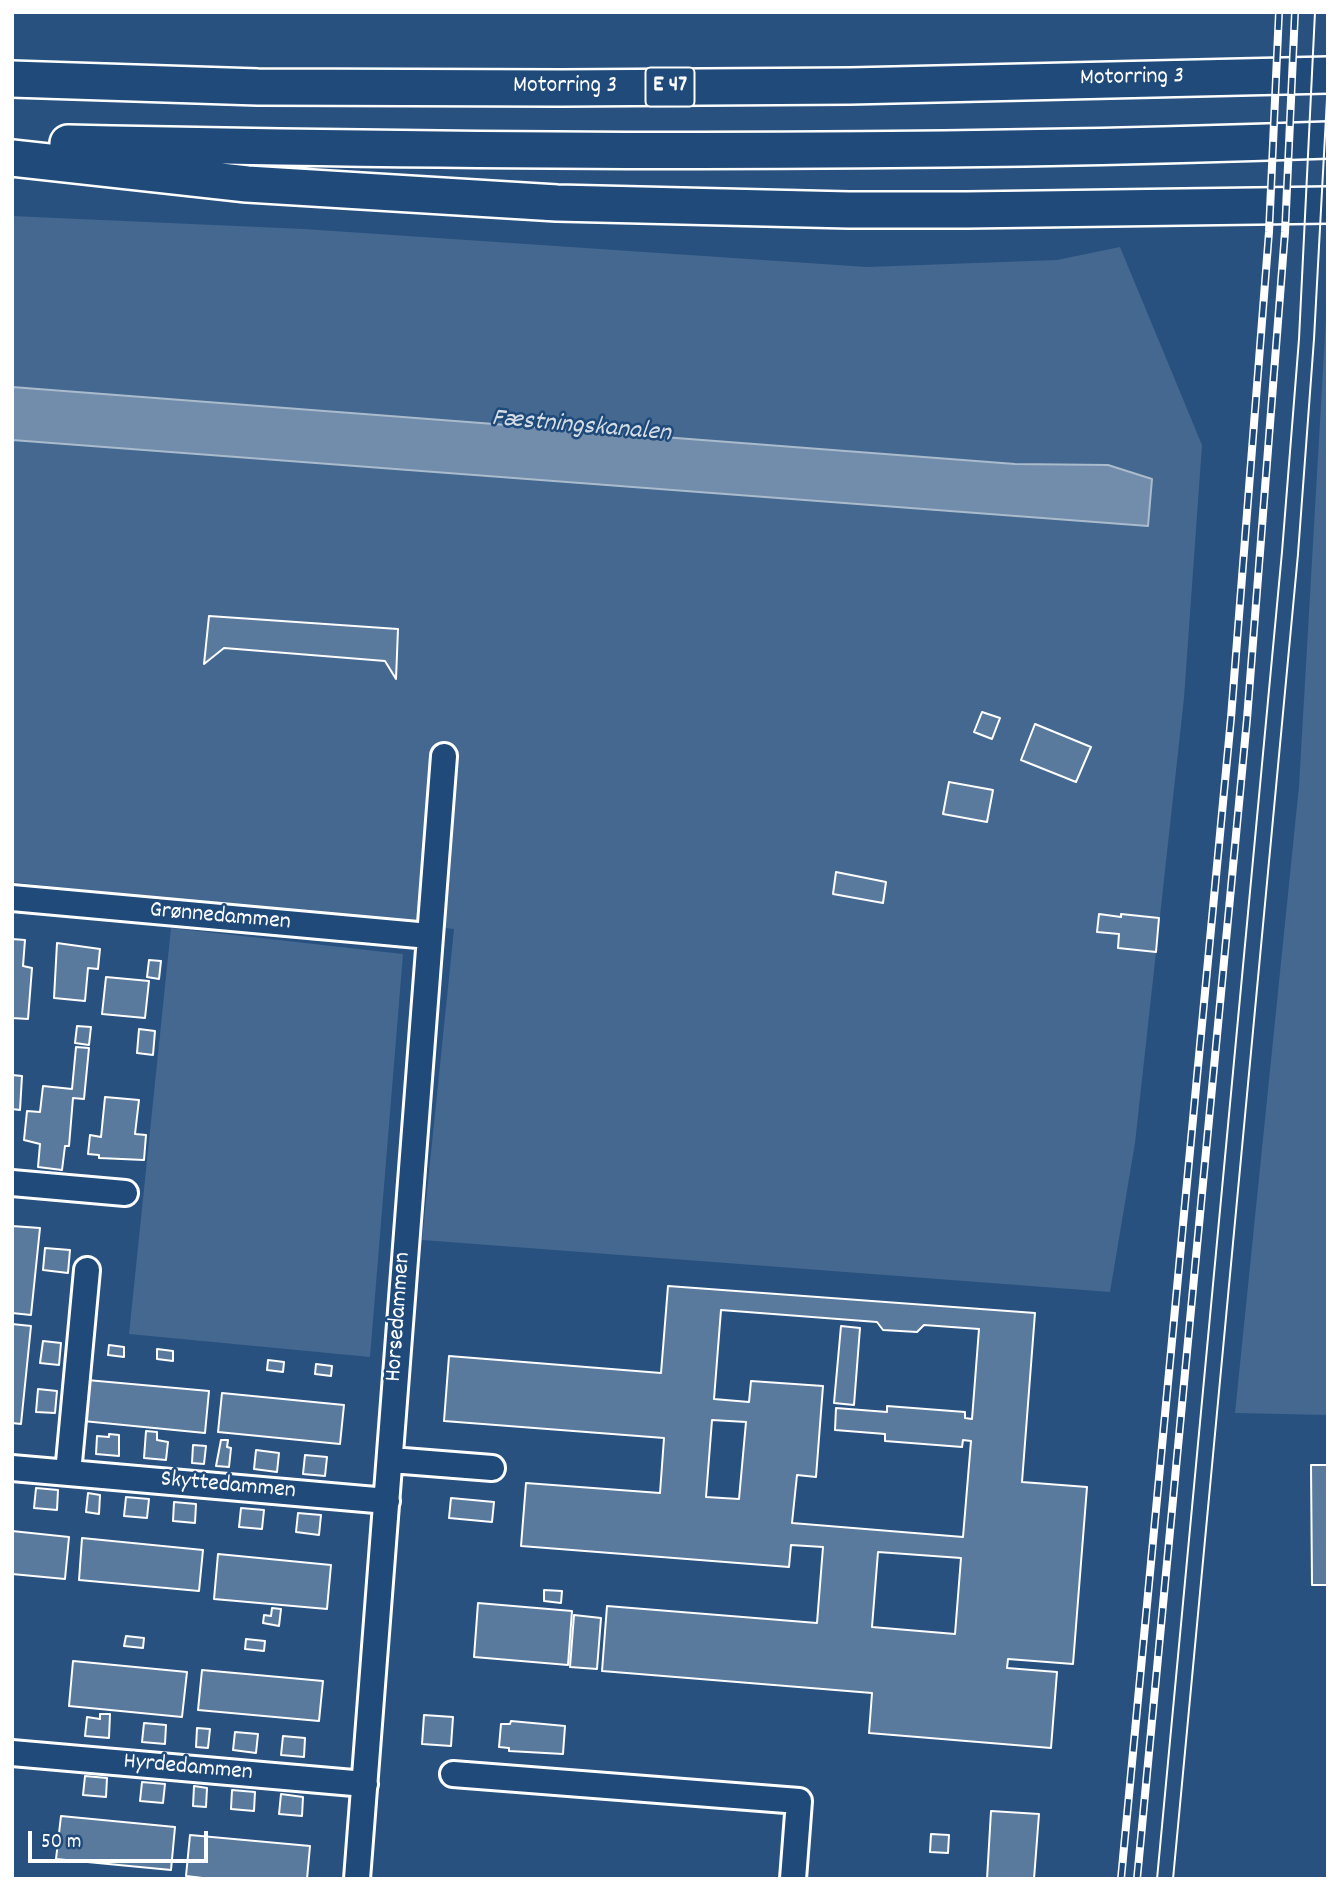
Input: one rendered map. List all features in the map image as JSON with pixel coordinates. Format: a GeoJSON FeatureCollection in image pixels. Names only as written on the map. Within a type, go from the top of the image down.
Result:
{"type":"FeatureCollection","features":[{"type":"Feature","properties":{"kind":"highway","name":"Motorring 3"},"geometry":{"type":"LineString","coordinates":[[12,79],[258,87],[562,88],[850,86],[1328,75]]}},
{"type":"Feature","properties":{"kind":"highway"},"geometry":{"type":"LineString","coordinates":[[12,142],[252,147],[853,149],[1186,145],[1328,139]]}},
{"type":"Feature","properties":{"kind":"highway"},"geometry":{"type":"LineString","coordinates":[[12,158],[247,184],[557,203],[862,210],[1328,205]]}},
{"type":"Feature","properties":{"kind":"street","name":"Horsedammen"},"geometry":{"type":"LineString","coordinates":[[357,1879],[444,756]]}},
{"type":"Feature","properties":{"kind":"street","name":"Grønnedammen"},"geometry":{"type":"LineString","coordinates":[[12,898],[429,936]]}},
{"type":"Feature","properties":{"kind":"street"},"geometry":{"type":"LineString","coordinates":[[12,1183],[125,1194]]}},
{"type":"Feature","properties":{"kind":"street"},"geometry":{"type":"LineString","coordinates":[[68,1473],[87,1270]]}},
{"type":"Feature","properties":{"kind":"street"},"geometry":{"type":"LineString","coordinates":[[391,1460],[492,1468]]}},
{"type":"Feature","properties":{"kind":"street","name":"Skyttedammen"},"geometry":{"type":"LineString","coordinates":[[12,1468],[387,1501]]}},
{"type":"Feature","properties":{"kind":"street","name":"Hyrdedammen"},"geometry":{"type":"LineString","coordinates":[[12,1753],[365,1784]]}},
{"type":"Feature","properties":{"kind":"street"},"geometry":{"type":"LineString","coordinates":[[453,1774],[799,1801],[793,1879]]}},
{"type":"Feature","properties":{"kind":"shaded area"},"geometry":{"type":"Polygon","coordinates":[[[12,216],[304,229],[867,267],[1057,260],[1120,247],[1202,445],[1184,698],[1135,1143],[1110,1292],[422,1240],[454,929],[12,882],[12,216]]]}},
{"type":"Feature","properties":{"kind":"shaded area"},"geometry":{"type":"Polygon","coordinates":[[[1328,283],[1328,1415],[1235,1413],[1299,786],[1328,283]]]}},
{"type":"Feature","properties":{"kind":"shaded area"},"geometry":{"type":"Polygon","coordinates":[[[12,387],[1015,464],[1108,465],[1152,479],[1148,526],[12,440],[12,387]]]}},
{"type":"Feature","properties":{"kind":"shaded area"},"geometry":{"type":"Polygon","coordinates":[[[171,928],[403,954],[370,1357],[129,1334],[171,928]]]}},
{"type":"Feature","properties":{"kind":"building"},"geometry":{"type":"Polygon","coordinates":[[[209,616],[398,629],[396,679],[385,661],[224,648],[204,664],[209,616]]]}},
{"type":"Feature","properties":{"kind":"building"},"geometry":{"type":"Polygon","coordinates":[[[982,712],[1000,718],[992,739],[974,732],[982,712]]]}},
{"type":"Feature","properties":{"kind":"building"},"geometry":{"type":"Polygon","coordinates":[[[1035,724],[1091,747],[1076,782],[1021,760],[1035,724]]]}},
{"type":"Feature","properties":{"kind":"building"},"geometry":{"type":"Polygon","coordinates":[[[949,782],[993,790],[987,822],[943,814],[949,782]]]}},
{"type":"Feature","properties":{"kind":"building"},"geometry":{"type":"Polygon","coordinates":[[[836,872],[886,882],[883,903],[833,894],[836,872]]]}},
{"type":"Feature","properties":{"kind":"building"},"geometry":{"type":"Polygon","coordinates":[[[1099,914],[1159,918],[1156,952],[1118,948],[1119,934],[1097,932],[1099,914]]]}},
{"type":"Feature","properties":{"kind":"building"},"geometry":{"type":"Polygon","coordinates":[[[12,939],[25,940],[23,966],[32,968],[28,1019],[12,1018],[12,939]]]}},
{"type":"Feature","properties":{"kind":"building"},"geometry":{"type":"Polygon","coordinates":[[[57,943],[100,949],[98,969],[88,968],[85,1001],[54,998],[57,943]]]}},
{"type":"Feature","properties":{"kind":"building"},"geometry":{"type":"Polygon","coordinates":[[[149,960],[161,961],[159,979],[147,977],[149,960]]]}},
{"type":"Feature","properties":{"kind":"building"},"geometry":{"type":"Polygon","coordinates":[[[106,977],[149,981],[145,1018],[102,1014],[106,977]]]}},
{"type":"Feature","properties":{"kind":"building"},"geometry":{"type":"Polygon","coordinates":[[[77,1026],[91,1027],[89,1045],[75,1043],[77,1026]]]}},
{"type":"Feature","properties":{"kind":"building"},"geometry":{"type":"Polygon","coordinates":[[[139,1029],[155,1031],[153,1055],[137,1053],[139,1029]]]}},
{"type":"Feature","properties":{"kind":"building"},"geometry":{"type":"Polygon","coordinates":[[[76,1047],[89,1048],[84,1099],[73,1098],[69,1146],[65,1146],[62,1170],[38,1167],[40,1144],[24,1140],[27,1111],[40,1112],[43,1086],[72,1089],[76,1047]]]}},
{"type":"Feature","properties":{"kind":"building"},"geometry":{"type":"Polygon","coordinates":[[[12,1075],[22,1076],[20,1110],[12,1109],[12,1075]]]}},
{"type":"Feature","properties":{"kind":"building"},"geometry":{"type":"Polygon","coordinates":[[[105,1097],[139,1100],[135,1134],[146,1135],[144,1160],[99,1158],[99,1155],[88,1154],[90,1135],[101,1137],[105,1097]]]}},
{"type":"Feature","properties":{"kind":"building"},"geometry":{"type":"Polygon","coordinates":[[[12,1226],[40,1228],[31,1315],[12,1313],[12,1226]]]}},
{"type":"Feature","properties":{"kind":"building"},"geometry":{"type":"Polygon","coordinates":[[[45,1248],[70,1250],[68,1273],[43,1270],[45,1248]]]}},
{"type":"Feature","properties":{"kind":"building"},"geometry":{"type":"Polygon","coordinates":[[[668,1286],[1035,1313],[1022,1482],[1087,1487],[1073,1664],[1008,1659],[1007,1668],[1057,1672],[1051,1748],[869,1733],[872,1693],[602,1671],[607,1606],[817,1623],[823,1547],[791,1545],[789,1567],[521,1546],[526,1483],[660,1493],[664,1438],[444,1421],[449,1356],[661,1373],[668,1286]],[[721,1310],[714,1399],[749,1402],[751,1381],[823,1386],[816,1477],[797,1475],[792,1523],[963,1537],[971,1441],[963,1440],[962,1447],[885,1441],[885,1434],[835,1430],[836,1408],[887,1412],[887,1406],[965,1412],[965,1418],[972,1419],[979,1329],[924,1325],[917,1332],[883,1330],[877,1322],[721,1310]],[[712,1420],[706,1497],[739,1499],[746,1422],[712,1420]],[[878,1552],[872,1627],[955,1634],[961,1558],[878,1552]]]}},
{"type":"Feature","properties":{"kind":"building"},"geometry":{"type":"Polygon","coordinates":[[[12,1324],[31,1326],[21,1424],[12,1423],[12,1324]]]}},
{"type":"Feature","properties":{"kind":"building"},"geometry":{"type":"Polygon","coordinates":[[[841,1326],[860,1328],[854,1405],[834,1403],[841,1326]]]}},
{"type":"Feature","properties":{"kind":"building"},"geometry":{"type":"Polygon","coordinates":[[[43,1341],[61,1343],[59,1365],[40,1363],[43,1341]]]}},
{"type":"Feature","properties":{"kind":"building"},"geometry":{"type":"Polygon","coordinates":[[[109,1345],[124,1347],[124,1357],[108,1355],[109,1345]]]}},
{"type":"Feature","properties":{"kind":"building"},"geometry":{"type":"Polygon","coordinates":[[[157,1349],[173,1351],[173,1361],[157,1359],[157,1349]]]}},
{"type":"Feature","properties":{"kind":"building"},"geometry":{"type":"Polygon","coordinates":[[[268,1360],[284,1362],[283,1372],[267,1370],[268,1360]]]}},
{"type":"Feature","properties":{"kind":"building"},"geometry":{"type":"Polygon","coordinates":[[[316,1364],[332,1366],[331,1376],[315,1374],[316,1364]]]}},
{"type":"Feature","properties":{"kind":"building"},"geometry":{"type":"Polygon","coordinates":[[[87,1380],[209,1391],[205,1433],[83,1421],[87,1380]]]}},
{"type":"Feature","properties":{"kind":"building"},"geometry":{"type":"Polygon","coordinates":[[[38,1389],[57,1391],[55,1413],[36,1412],[38,1389]]]}},
{"type":"Feature","properties":{"kind":"building"},"geometry":{"type":"Polygon","coordinates":[[[222,1393],[344,1405],[340,1444],[218,1432],[222,1393]]]}},
{"type":"Feature","properties":{"kind":"building"},"geometry":{"type":"Polygon","coordinates":[[[146,1431],[157,1432],[157,1440],[168,1442],[166,1460],[144,1458],[146,1431]]]}},
{"type":"Feature","properties":{"kind":"building"},"geometry":{"type":"Polygon","coordinates":[[[109,1434],[119,1435],[119,1456],[96,1454],[97,1436],[109,1437],[109,1434]]]}},
{"type":"Feature","properties":{"kind":"building"},"geometry":{"type":"Polygon","coordinates":[[[221,1440],[228,1440],[227,1447],[231,1448],[229,1467],[216,1466],[221,1440]]]}},
{"type":"Feature","properties":{"kind":"building"},"geometry":{"type":"Polygon","coordinates":[[[193,1445],[206,1446],[204,1464],[192,1463],[193,1445]]]}},
{"type":"Feature","properties":{"kind":"building"},"geometry":{"type":"Polygon","coordinates":[[[256,1450],[279,1453],[277,1472],[254,1469],[256,1450]]]}},
{"type":"Feature","properties":{"kind":"building"},"geometry":{"type":"Polygon","coordinates":[[[305,1455],[327,1457],[325,1476],[303,1474],[305,1455]]]}},
{"type":"Feature","properties":{"kind":"building"},"geometry":{"type":"Polygon","coordinates":[[[1311,1465],[1328,1465],[1328,1585],[1312,1585],[1311,1465]]]}},
{"type":"Feature","properties":{"kind":"building"},"geometry":{"type":"Polygon","coordinates":[[[36,1488],[58,1490],[57,1510],[34,1508],[36,1488]]]}},
{"type":"Feature","properties":{"kind":"building"},"geometry":{"type":"Polygon","coordinates":[[[88,1493],[100,1495],[99,1514],[86,1512],[88,1493]]]}},
{"type":"Feature","properties":{"kind":"building"},"geometry":{"type":"Polygon","coordinates":[[[126,1497],[149,1499],[147,1518],[124,1516],[126,1497]]]}},
{"type":"Feature","properties":{"kind":"building"},"geometry":{"type":"Polygon","coordinates":[[[451,1498],[494,1502],[492,1522],[449,1518],[451,1498]]]}},
{"type":"Feature","properties":{"kind":"building"},"geometry":{"type":"Polygon","coordinates":[[[174,1502],[196,1504],[195,1523],[173,1521],[174,1502]]]}},
{"type":"Feature","properties":{"kind":"building"},"geometry":{"type":"Polygon","coordinates":[[[241,1508],[264,1510],[262,1529],[239,1527],[241,1508]]]}},
{"type":"Feature","properties":{"kind":"building"},"geometry":{"type":"Polygon","coordinates":[[[298,1513],[321,1515],[319,1535],[296,1532],[298,1513]]]}},
{"type":"Feature","properties":{"kind":"building"},"geometry":{"type":"Polygon","coordinates":[[[12,1531],[69,1537],[65,1579],[12,1574],[12,1531]]]}},
{"type":"Feature","properties":{"kind":"building"},"geometry":{"type":"Polygon","coordinates":[[[82,1538],[203,1550],[199,1591],[79,1580],[82,1538]]]}},
{"type":"Feature","properties":{"kind":"building"},"geometry":{"type":"Polygon","coordinates":[[[218,1554],[331,1565],[327,1609],[214,1599],[218,1554]]]}},
{"type":"Feature","properties":{"kind":"building"},"geometry":{"type":"Polygon","coordinates":[[[544,1590],[562,1591],[561,1603],[544,1601],[544,1590]]]}},
{"type":"Feature","properties":{"kind":"building"},"geometry":{"type":"Polygon","coordinates":[[[478,1603],[572,1611],[568,1665],[474,1657],[478,1603]]]}},
{"type":"Feature","properties":{"kind":"building"},"geometry":{"type":"Polygon","coordinates":[[[272,1608],[281,1609],[279,1626],[263,1623],[264,1615],[271,1616],[272,1608]]]}},
{"type":"Feature","properties":{"kind":"building"},"geometry":{"type":"Polygon","coordinates":[[[574,1615],[601,1618],[597,1669],[570,1667],[574,1615]]]}},
{"type":"Feature","properties":{"kind":"building"},"geometry":{"type":"Polygon","coordinates":[[[126,1636],[144,1638],[143,1648],[124,1646],[126,1636]]]}},
{"type":"Feature","properties":{"kind":"building"},"geometry":{"type":"Polygon","coordinates":[[[246,1639],[265,1641],[264,1651],[245,1649],[246,1639]]]}},
{"type":"Feature","properties":{"kind":"building"},"geometry":{"type":"Polygon","coordinates":[[[73,1661],[187,1672],[182,1717],[69,1706],[73,1661]]]}},
{"type":"Feature","properties":{"kind":"building"},"geometry":{"type":"Polygon","coordinates":[[[202,1670],[323,1681],[319,1721],[198,1710],[202,1670]]]}},
{"type":"Feature","properties":{"kind":"building"},"geometry":{"type":"Polygon","coordinates":[[[100,1714],[110,1714],[109,1738],[85,1736],[87,1717],[100,1719],[100,1714]]]}},
{"type":"Feature","properties":{"kind":"building"},"geometry":{"type":"Polygon","coordinates":[[[424,1715],[453,1717],[451,1746],[422,1744],[424,1715]]]}},
{"type":"Feature","properties":{"kind":"building"},"geometry":{"type":"Polygon","coordinates":[[[511,1721],[565,1726],[563,1754],[509,1751],[509,1748],[499,1747],[501,1724],[510,1724],[511,1721]]]}},
{"type":"Feature","properties":{"kind":"building"},"geometry":{"type":"Polygon","coordinates":[[[144,1723],[166,1725],[165,1744],[142,1742],[144,1723]]]}},
{"type":"Feature","properties":{"kind":"building"},"geometry":{"type":"Polygon","coordinates":[[[197,1728],[210,1729],[208,1748],[196,1747],[197,1728]]]}},
{"type":"Feature","properties":{"kind":"building"},"geometry":{"type":"Polygon","coordinates":[[[235,1732],[258,1734],[256,1753],[233,1750],[235,1732]]]}},
{"type":"Feature","properties":{"kind":"building"},"geometry":{"type":"Polygon","coordinates":[[[283,1736],[305,1738],[304,1757],[281,1755],[283,1736]]]}},
{"type":"Feature","properties":{"kind":"building"},"geometry":{"type":"Polygon","coordinates":[[[85,1776],[107,1778],[106,1797],[83,1795],[85,1776]]]}},
{"type":"Feature","properties":{"kind":"building"},"geometry":{"type":"Polygon","coordinates":[[[142,1782],[165,1784],[163,1803],[140,1801],[142,1782]]]}},
{"type":"Feature","properties":{"kind":"building"},"geometry":{"type":"Polygon","coordinates":[[[194,1786],[207,1788],[206,1807],[193,1806],[194,1786]]]}},
{"type":"Feature","properties":{"kind":"building"},"geometry":{"type":"Polygon","coordinates":[[[232,1790],[255,1792],[254,1811],[231,1809],[232,1790]]]}},
{"type":"Feature","properties":{"kind":"building"},"geometry":{"type":"Polygon","coordinates":[[[281,1794],[303,1797],[302,1816],[279,1814],[281,1794]]]}},
{"type":"Feature","properties":{"kind":"building"},"geometry":{"type":"Polygon","coordinates":[[[991,1811],[1039,1814],[1034,1879],[987,1879],[991,1811]]]}},
{"type":"Feature","properties":{"kind":"building"},"geometry":{"type":"Polygon","coordinates":[[[61,1816],[175,1827],[171,1870],[56,1859],[61,1816]]]}},
{"type":"Feature","properties":{"kind":"building"},"geometry":{"type":"Polygon","coordinates":[[[931,1834],[949,1835],[948,1853],[930,1852],[931,1834]]]}},
{"type":"Feature","properties":{"kind":"building"},"geometry":{"type":"Polygon","coordinates":[[[190,1835],[310,1846],[307,1879],[211,1879],[186,1876],[190,1835]]]}},
{"type":"Feature","properties":{"kind":"tram line"},"geometry":{"type":"LineString","coordinates":[[1157,1879],[1282,552],[1299,339],[1315,12]]}},
{"type":"Feature","properties":{"kind":"tram line"},"geometry":{"type":"LineString","coordinates":[[1173,1879],[1298,554],[1314,339],[1328,80]]}},
{"type":"Feature","properties":{"kind":"railway"},"geometry":{"type":"LineString","coordinates":[[1121,1879],[1231,718],[1269,232],[1279,12]]}},
{"type":"Feature","properties":{"kind":"railway"},"geometry":{"type":"LineString","coordinates":[[1137,1879],[1247,719],[1285,232],[1295,12]]}},
{"type":"Feature","properties":{"kind":"water label","name":"Fæstningskanalen"},"geometry":{"type":"Point","coordinates":[581,428]}}]}
